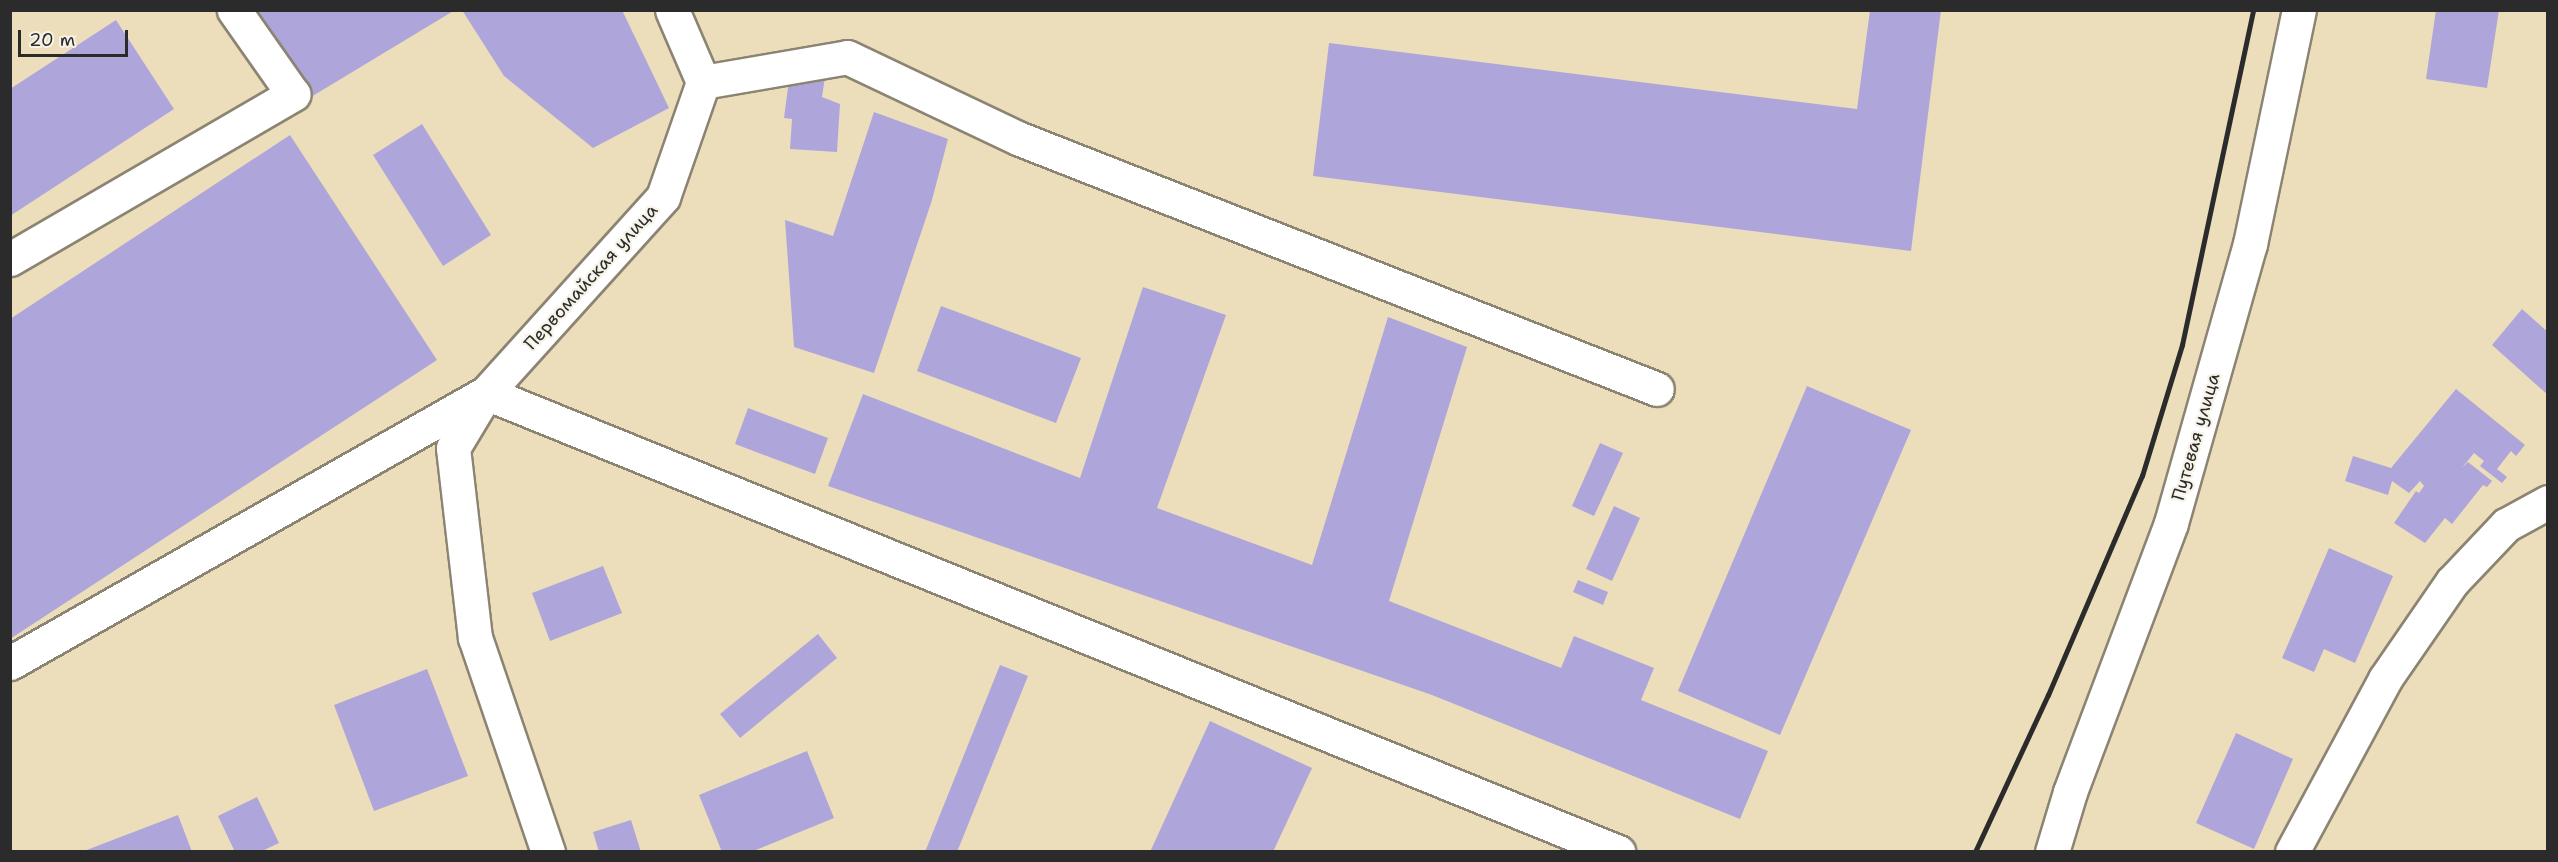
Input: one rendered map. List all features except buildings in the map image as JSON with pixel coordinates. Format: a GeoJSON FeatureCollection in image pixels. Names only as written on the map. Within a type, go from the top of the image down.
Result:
{"type":"FeatureCollection","features":[{"type":"Feature","properties":{"kind":"street"},"geometry":{"type":"LineString","coordinates":[[10,259],[292,94],[234,10]]}},
{"type":"Feature","properties":{"kind":"street"},"geometry":{"type":"LineString","coordinates":[[672,10],[703,82],[847,57],[1020,139],[1657,389]]}},
{"type":"Feature","properties":{"kind":"street","name":"Путевая улица"},"geometry":{"type":"LineString","coordinates":[[2052,852],[2070,792],[2172,523],[2250,244],[2299,10]]}},
{"type":"Feature","properties":{"kind":"street","name":"Первомайская улица"},"geometry":{"type":"LineString","coordinates":[[486,393],[663,196],[703,82]]}},
{"type":"Feature","properties":{"kind":"street"},"geometry":{"type":"LineString","coordinates":[[10,663],[486,393]]}},
{"type":"Feature","properties":{"kind":"street"},"geometry":{"type":"LineString","coordinates":[[486,393],[453,448],[475,638],[548,852]]}},
{"type":"Feature","properties":{"kind":"street"},"geometry":{"type":"LineString","coordinates":[[486,393],[1618,852]]}},
{"type":"Feature","properties":{"kind":"street"},"geometry":{"type":"LineString","coordinates":[[2292,852],[2385,679],[2452,582],[2506,525],[2547,502]]}},
{"type":"Feature","properties":{"kind":"railway"},"geometry":{"type":"LineString","coordinates":[[1975,852],[2048,695],[2142,476],[2182,345],[2253,10]]}}]}
